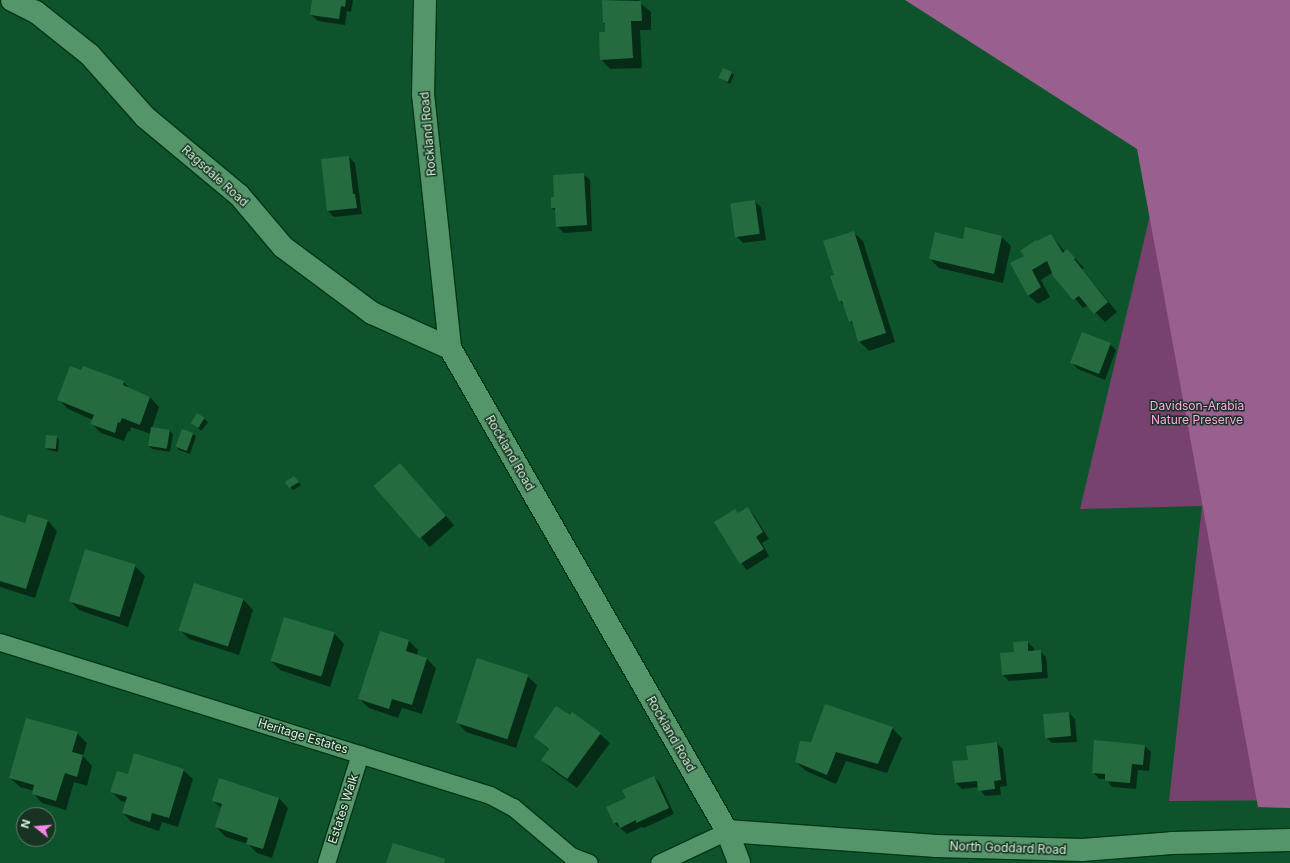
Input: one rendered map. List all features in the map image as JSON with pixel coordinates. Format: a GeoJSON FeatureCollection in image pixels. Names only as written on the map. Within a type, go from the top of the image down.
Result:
{"type":"FeatureCollection","features":[{"type":"Feature","properties":{"kind":"street","name":"Ragsdale Road"},"geometry":{"type":"LineString","coordinates":[[12,0],[36,12],[90,55],[146,116],[239,195],[283,247],[372,313],[450,348]]}},
{"type":"Feature","properties":{"kind":"street","name":"Rockland Road"},"geometry":{"type":"LineString","coordinates":[[425,0],[423,94],[450,348],[726,831],[739,863]]}},
{"type":"Feature","properties":{"kind":"street","name":"Heritage Estates"},"geometry":{"type":"LineString","coordinates":[[0,642],[490,795],[513,807],[571,856],[589,863]]}},
{"type":"Feature","properties":{"kind":"street","name":"Estates Walk"},"geometry":{"type":"LineString","coordinates":[[326,863],[360,754]]}},
{"type":"Feature","properties":{"kind":"street","name":"North Goddard Road"},"geometry":{"type":"LineString","coordinates":[[726,831],[936,846],[1082,850],[1172,843],[1290,840]]}},
{"type":"Feature","properties":{"kind":"street"},"geometry":{"type":"LineString","coordinates":[[660,863],[726,831]]}},
{"type":"Feature","properties":{"kind":"green space","name":"Davidson-Arabia Nature Preserve"},"geometry":{"type":"Polygon","coordinates":[[[905,0],[1290,0],[1290,808],[1258,807],[1137,149],[905,0]]]}},
{"type":"Feature","properties":{"kind":"green space","name":"Davidson-Arabia Nature Preserve"},"geometry":{"type":"Polygon","coordinates":[[[1290,0],[1290,800],[1169,801],[1202,506],[1080,509],[1169,136],[1290,0]]]}},
{"type":"Feature","properties":{"kind":"building"},"geometry":{"type":"Polygon","coordinates":[[[312,0],[346,0],[345,7],[341,6],[339,19],[310,15],[312,0]]]}},
{"type":"Feature","properties":{"kind":"building"},"geometry":{"type":"Polygon","coordinates":[[[602,0],[641,1],[642,21],[631,21],[633,58],[600,60],[599,32],[605,32],[602,0]]]}},
{"type":"Feature","properties":{"kind":"building"},"geometry":{"type":"Polygon","coordinates":[[[723,68],[732,72],[728,82],[719,78],[723,68]]]}},
{"type":"Feature","properties":{"kind":"building"},"geometry":{"type":"Polygon","coordinates":[[[349,156],[353,194],[355,194],[357,208],[327,211],[321,159],[349,156]]]}},
{"type":"Feature","properties":{"kind":"building"},"geometry":{"type":"Polygon","coordinates":[[[584,173],[587,225],[556,227],[555,208],[551,208],[551,197],[554,197],[553,175],[584,173]]]}},
{"type":"Feature","properties":{"kind":"building"},"geometry":{"type":"Polygon","coordinates":[[[755,200],[760,234],[735,237],[730,203],[755,200]]]}},
{"type":"Feature","properties":{"kind":"building"},"geometry":{"type":"Polygon","coordinates":[[[965,227],[1002,236],[994,274],[929,259],[935,232],[963,239],[965,227]]]}},
{"type":"Feature","properties":{"kind":"building"},"geometry":{"type":"Polygon","coordinates":[[[854,231],[886,333],[858,342],[852,321],[849,322],[842,301],[839,302],[830,276],[834,275],[823,241],[854,231]]]}},
{"type":"Feature","properties":{"kind":"building"},"geometry":{"type":"Polygon","coordinates":[[[1051,234],[1063,253],[1067,249],[1108,302],[1094,314],[1079,296],[1073,300],[1052,275],[1047,261],[1032,270],[1041,287],[1028,296],[1010,263],[1024,256],[1020,251],[1036,240],[1037,241],[1051,234]]]}},
{"type":"Feature","properties":{"kind":"building"},"geometry":{"type":"Polygon","coordinates":[[[1082,332],[1111,343],[1099,374],[1070,363],[1082,332]]]}},
{"type":"Feature","properties":{"kind":"building"},"geometry":{"type":"Polygon","coordinates":[[[70,366],[81,370],[83,366],[124,381],[123,385],[150,397],[140,425],[122,418],[120,423],[118,422],[115,433],[90,424],[94,415],[57,400],[70,366]]]}},
{"type":"Feature","properties":{"kind":"building"},"geometry":{"type":"Polygon","coordinates":[[[197,413],[205,418],[198,428],[191,423],[197,413]]]}},
{"type":"Feature","properties":{"kind":"building"},"geometry":{"type":"Polygon","coordinates":[[[151,427],[170,430],[167,449],[148,446],[151,427]]]}},
{"type":"Feature","properties":{"kind":"building"},"geometry":{"type":"Polygon","coordinates":[[[182,429],[193,433],[187,451],[176,447],[182,429]]]}},
{"type":"Feature","properties":{"kind":"building"},"geometry":{"type":"Polygon","coordinates":[[[46,435],[57,436],[56,449],[45,448],[46,435]]]}},
{"type":"Feature","properties":{"kind":"building"},"geometry":{"type":"Polygon","coordinates":[[[400,463],[446,516],[420,539],[374,486],[400,463]]]}},
{"type":"Feature","properties":{"kind":"building"},"geometry":{"type":"Polygon","coordinates":[[[294,476],[299,482],[289,488],[285,482],[294,476]]]}},
{"type":"Feature","properties":{"kind":"building"},"geometry":{"type":"Polygon","coordinates":[[[748,507],[763,532],[756,537],[764,549],[740,564],[714,522],[735,509],[738,513],[748,507]]]}},
{"type":"Feature","properties":{"kind":"building"},"geometry":{"type":"Polygon","coordinates":[[[28,514],[48,520],[26,589],[0,581],[0,515],[25,523],[28,514]]]}},
{"type":"Feature","properties":{"kind":"building"},"geometry":{"type":"Polygon","coordinates":[[[85,549],[136,564],[120,617],[69,602],[85,549]]]}},
{"type":"Feature","properties":{"kind":"building"},"geometry":{"type":"Polygon","coordinates":[[[194,583],[243,599],[228,647],[179,631],[194,583]]]}},
{"type":"Feature","properties":{"kind":"building"},"geometry":{"type":"Polygon","coordinates":[[[284,617],[335,632],[321,676],[271,661],[284,617]]]}},
{"type":"Feature","properties":{"kind":"building"},"geometry":{"type":"Polygon","coordinates":[[[380,631],[409,640],[406,651],[427,658],[412,705],[392,699],[389,709],[358,699],[380,631]]]}},
{"type":"Feature","properties":{"kind":"building"},"geometry":{"type":"Polygon","coordinates":[[[1028,641],[1028,651],[1041,650],[1042,672],[1002,675],[1000,653],[1014,652],[1013,642],[1028,641]]]}},
{"type":"Feature","properties":{"kind":"building"},"geometry":{"type":"Polygon","coordinates":[[[477,658],[528,675],[507,739],[456,723],[477,658]]]}},
{"type":"Feature","properties":{"kind":"building"},"geometry":{"type":"Polygon","coordinates":[[[825,704],[893,727],[878,764],[836,752],[827,775],[795,762],[800,741],[811,742],[825,704]]]}},
{"type":"Feature","properties":{"kind":"building"},"geometry":{"type":"Polygon","coordinates":[[[556,706],[570,715],[572,712],[601,733],[567,779],[541,760],[549,749],[534,737],[556,706]]]}},
{"type":"Feature","properties":{"kind":"building"},"geometry":{"type":"Polygon","coordinates":[[[1069,712],[1071,736],[1045,738],[1043,714],[1069,712]]]}},
{"type":"Feature","properties":{"kind":"building"},"geometry":{"type":"Polygon","coordinates":[[[26,718],[78,732],[72,752],[83,755],[77,777],[65,773],[56,801],[32,794],[34,785],[9,778],[26,718]]]}},
{"type":"Feature","properties":{"kind":"building"},"geometry":{"type":"Polygon","coordinates":[[[1094,740],[1145,745],[1143,765],[1132,764],[1130,783],[1105,781],[1105,774],[1092,773],[1094,740]]]}},
{"type":"Feature","properties":{"kind":"building"},"geometry":{"type":"Polygon","coordinates":[[[997,742],[1001,780],[994,781],[995,789],[978,791],[977,781],[955,783],[952,761],[968,760],[966,746],[997,742]]]}},
{"type":"Feature","properties":{"kind":"building"},"geometry":{"type":"Polygon","coordinates":[[[134,753],[184,769],[169,818],[152,813],[150,822],[122,813],[127,797],[110,792],[117,771],[128,774],[134,753]]]}},
{"type":"Feature","properties":{"kind":"building"},"geometry":{"type":"Polygon","coordinates":[[[654,776],[669,808],[636,823],[636,820],[620,828],[617,822],[614,824],[606,807],[626,798],[622,790],[654,776]]]}},
{"type":"Feature","properties":{"kind":"building"},"geometry":{"type":"Polygon","coordinates":[[[219,778],[279,798],[263,849],[246,844],[248,838],[215,827],[222,804],[212,801],[219,778]]]}},
{"type":"Feature","properties":{"kind":"building"},"geometry":{"type":"Polygon","coordinates":[[[393,843],[445,859],[444,863],[386,863],[393,843]]]}}]}
